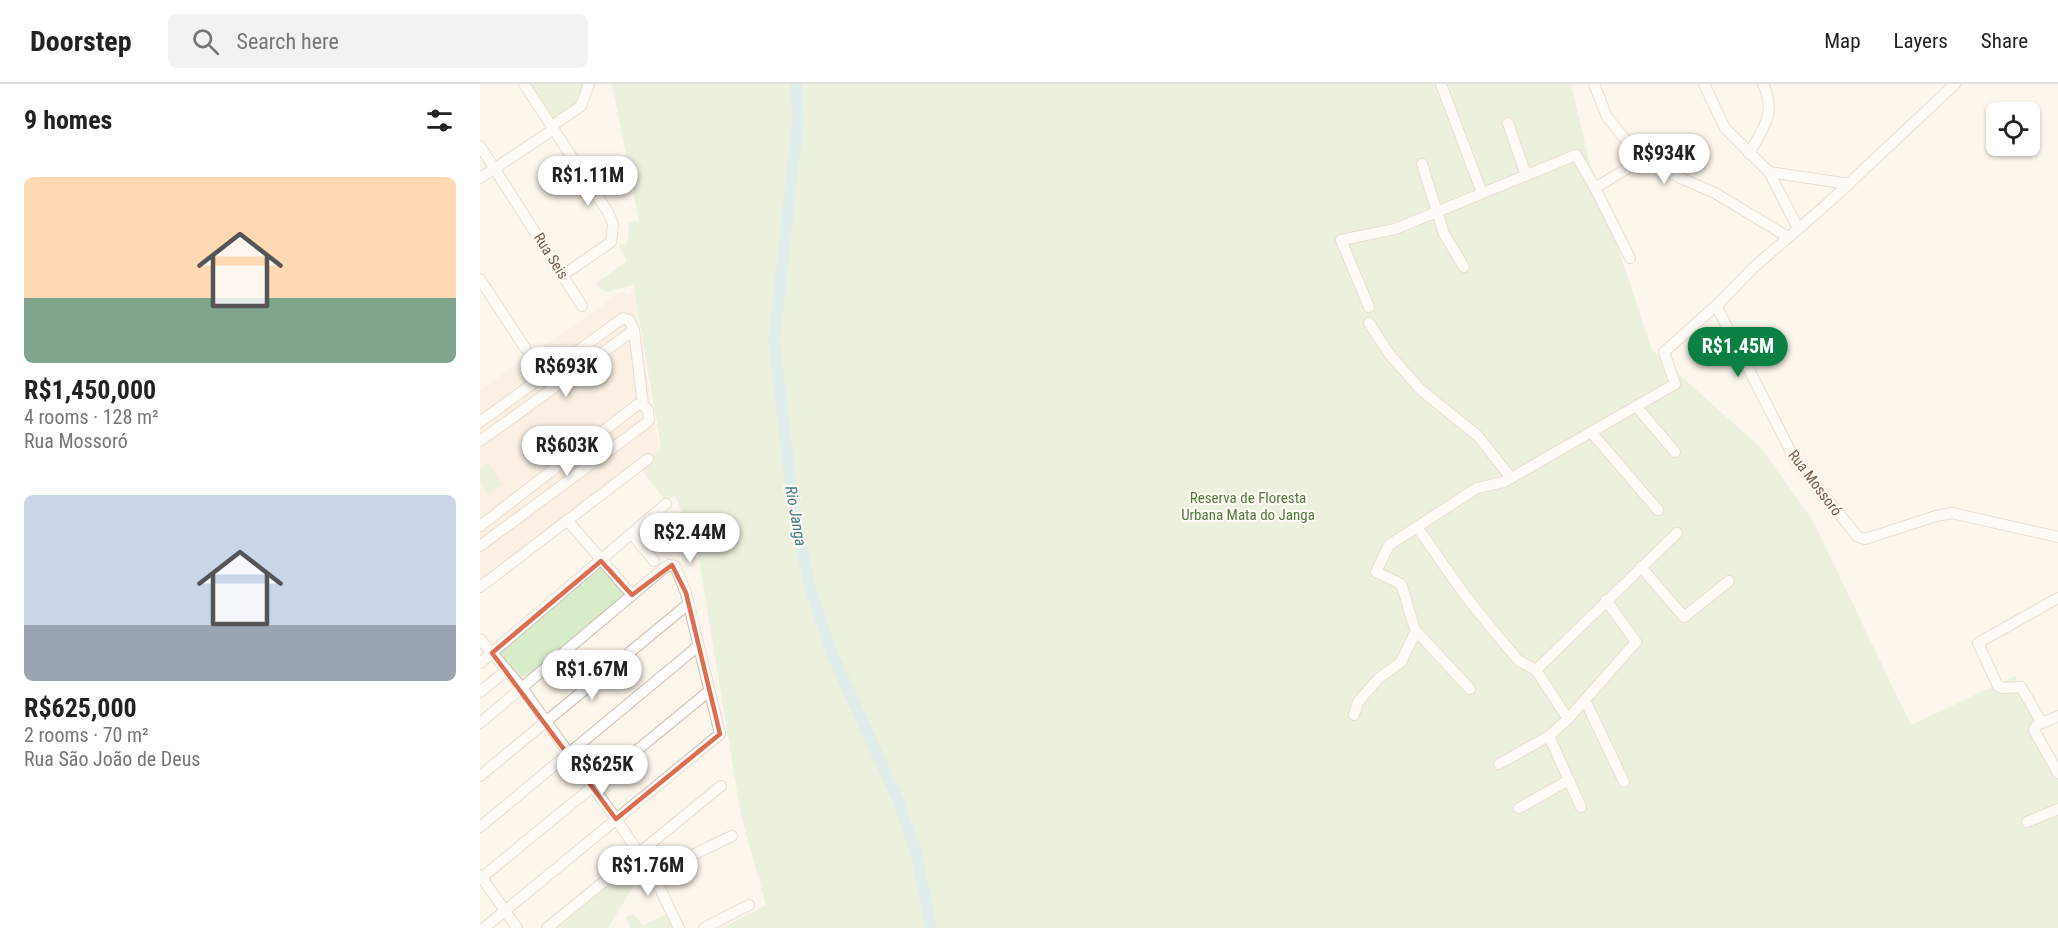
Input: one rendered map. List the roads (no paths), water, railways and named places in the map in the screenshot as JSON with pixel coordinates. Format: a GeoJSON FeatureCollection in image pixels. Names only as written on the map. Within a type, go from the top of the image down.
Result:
{"type":"FeatureCollection","features":[{"type":"Feature","properties":{"kind":"street"},"geometry":{"type":"LineString","coordinates":[[524,84],[608,212],[613,224],[611,242],[563,275]]}},
{"type":"Feature","properties":{"kind":"street"},"geometry":{"type":"LineString","coordinates":[[1441,84],[1482,194]]}},
{"type":"Feature","properties":{"kind":"street"},"geometry":{"type":"LineString","coordinates":[[1594,84],[1600,102],[1617,131],[1646,157],[1678,177],[1737,205],[1788,237]]}},
{"type":"Feature","properties":{"kind":"street"},"geometry":{"type":"LineString","coordinates":[[1704,84],[1721,121],[1749,154],[1769,172],[1798,228]]}},
{"type":"Feature","properties":{"kind":"street"},"geometry":{"type":"LineString","coordinates":[[1749,154],[1766,128],[1771,105],[1764,84]]}},
{"type":"Feature","properties":{"kind":"street"},"geometry":{"type":"LineString","coordinates":[[1470,689],[1416,631],[1406,607],[1406,597],[1401,584],[1376,572],[1389,545],[1477,488],[1511,478],[1675,384],[1664,352],[1955,84]]}},
{"type":"Feature","properties":{"kind":"street"},"geometry":{"type":"LineString","coordinates":[[480,178],[581,106],[588,89]]}},
{"type":"Feature","properties":{"kind":"street"},"geometry":{"type":"LineString","coordinates":[[1508,123],[1526,175]]}},
{"type":"Feature","properties":{"kind":"street","name":"Rua Seis"},"geometry":{"type":"LineString","coordinates":[[480,146],[582,306]]}},
{"type":"Feature","properties":{"kind":"street"},"geometry":{"type":"LineString","coordinates":[[1368,307],[1341,240],[1395,229],[1576,155],[1630,258]]}},
{"type":"Feature","properties":{"kind":"street"},"geometry":{"type":"LineString","coordinates":[[1595,188],[1646,157]]}},
{"type":"Feature","properties":{"kind":"street"},"geometry":{"type":"LineString","coordinates":[[1422,164],[1444,234],[1464,267]]}},
{"type":"Feature","properties":{"kind":"street"},"geometry":{"type":"LineString","coordinates":[[1769,172],[1849,184]]}},
{"type":"Feature","properties":{"kind":"street"},"geometry":{"type":"LineString","coordinates":[[480,279],[525,348]]}},
{"type":"Feature","properties":{"kind":"street","name":"Rua Mossoró"},"geometry":{"type":"LineString","coordinates":[[1719,303],[1718,309],[1791,454],[1858,537],[1865,539],[1952,513],[2058,537]]}},
{"type":"Feature","properties":{"kind":"street"},"geometry":{"type":"LineString","coordinates":[[480,422],[623,318],[629,320],[634,330],[640,405],[649,415],[645,424],[480,546]]}},
{"type":"Feature","properties":{"kind":"street"},"geometry":{"type":"LineString","coordinates":[[1369,323],[1390,355],[1421,390],[1478,436],[1511,478]]}},
{"type":"Feature","properties":{"kind":"street"},"geometry":{"type":"LineString","coordinates":[[480,441],[634,330]]}},
{"type":"Feature","properties":{"kind":"street"},"geometry":{"type":"LineString","coordinates":[[548,372],[558,386]]}},
{"type":"Feature","properties":{"kind":"street"},"geometry":{"type":"LineString","coordinates":[[480,526],[640,405]]}},
{"type":"Feature","properties":{"kind":"street"},"geometry":{"type":"LineString","coordinates":[[1636,406],[1675,452]]}},
{"type":"Feature","properties":{"kind":"street"},"geometry":{"type":"LineString","coordinates":[[1592,432],[1658,510]]}},
{"type":"Feature","properties":{"kind":"street"},"geometry":{"type":"LineString","coordinates":[[480,587],[648,459]]}},
{"type":"Feature","properties":{"kind":"street"},"geometry":{"type":"LineString","coordinates":[[517,498],[526,511]]}},
{"type":"Feature","properties":{"kind":"street"},"geometry":{"type":"LineString","coordinates":[[480,663],[666,504]]}},
{"type":"Feature","properties":{"kind":"street"},"geometry":{"type":"LineString","coordinates":[[657,512],[672,537]]}},
{"type":"Feature","properties":{"kind":"street"},"geometry":{"type":"LineString","coordinates":[[567,520],[632,595]]}},
{"type":"Feature","properties":{"kind":"street"},"geometry":{"type":"LineString","coordinates":[[1417,527],[1497,635],[1519,661],[1536,670],[1568,719]]}},
{"type":"Feature","properties":{"kind":"street"},"geometry":{"type":"LineString","coordinates":[[1536,670],[1677,533]]}},
{"type":"Feature","properties":{"kind":"street"},"geometry":{"type":"LineString","coordinates":[[632,534],[654,561]]}},
{"type":"Feature","properties":{"kind":"street"},"geometry":{"type":"LineString","coordinates":[[480,723],[663,569],[672,565],[677,570],[720,734],[483,928]]}},
{"type":"Feature","properties":{"kind":"street"},"geometry":{"type":"LineString","coordinates":[[1641,567],[1684,617],[1729,581]]}},
{"type":"Feature","properties":{"kind":"street"},"geometry":{"type":"LineString","coordinates":[[2042,723],[2021,687],[1998,686],[1978,643],[2058,598]]}},
{"type":"Feature","properties":{"kind":"street"},"geometry":{"type":"LineString","coordinates":[[1499,764],[1549,736],[1568,719],[1636,642],[1606,600]]}},
{"type":"Feature","properties":{"kind":"street"},"geometry":{"type":"LineString","coordinates":[[480,776],[687,604]]}},
{"type":"Feature","properties":{"kind":"street"},"geometry":{"type":"LineString","coordinates":[[1354,715],[1358,702],[1379,678],[1401,662],[1416,631]]}},
{"type":"Feature","properties":{"kind":"street"},"geometry":{"type":"LineString","coordinates":[[480,639],[522,688],[639,852],[653,874],[679,928]]}},
{"type":"Feature","properties":{"kind":"street"},"geometry":{"type":"LineString","coordinates":[[480,827],[697,647]]}},
{"type":"Feature","properties":{"kind":"street"},"geometry":{"type":"LineString","coordinates":[[480,692],[507,670]]}},
{"type":"Feature","properties":{"kind":"street"},"geometry":{"type":"LineString","coordinates":[[517,928],[481,878],[708,692]]}},
{"type":"Feature","properties":{"kind":"street"},"geometry":{"type":"LineString","coordinates":[[1585,699],[1624,782]]}},
{"type":"Feature","properties":{"kind":"street"},"geometry":{"type":"LineString","coordinates":[[2058,716],[2042,723],[2034,730],[2058,773]]}},
{"type":"Feature","properties":{"kind":"street"},"geometry":{"type":"LineString","coordinates":[[1549,736],[1581,807]]}},
{"type":"Feature","properties":{"kind":"street"},"geometry":{"type":"LineString","coordinates":[[1519,808],[1569,780]]}},
{"type":"Feature","properties":{"kind":"street"},"geometry":{"type":"LineString","coordinates":[[547,928],[721,786]]}},
{"type":"Feature","properties":{"kind":"street"},"geometry":{"type":"LineString","coordinates":[[2027,822],[2058,809]]}},
{"type":"Feature","properties":{"kind":"street"},"geometry":{"type":"LineString","coordinates":[[653,874],[732,836]]}},
{"type":"Feature","properties":{"kind":"street"},"geometry":{"type":"LineString","coordinates":[[704,928],[749,905]]}},
{"type":"Feature","properties":{"kind":"waterway","name":"Rio Janga"},"geometry":{"type":"LineString","coordinates":[[796,84],[798,120],[774,341],[794,511],[810,587],[832,654],[898,800],[916,852],[931,928]]}},
{"type":"Feature","properties":{"kind":"park label","name":"Reserva de Floresta Urbana Mata do Janga"},"geometry":{"type":"Point","coordinates":[1248,506]}}]}
